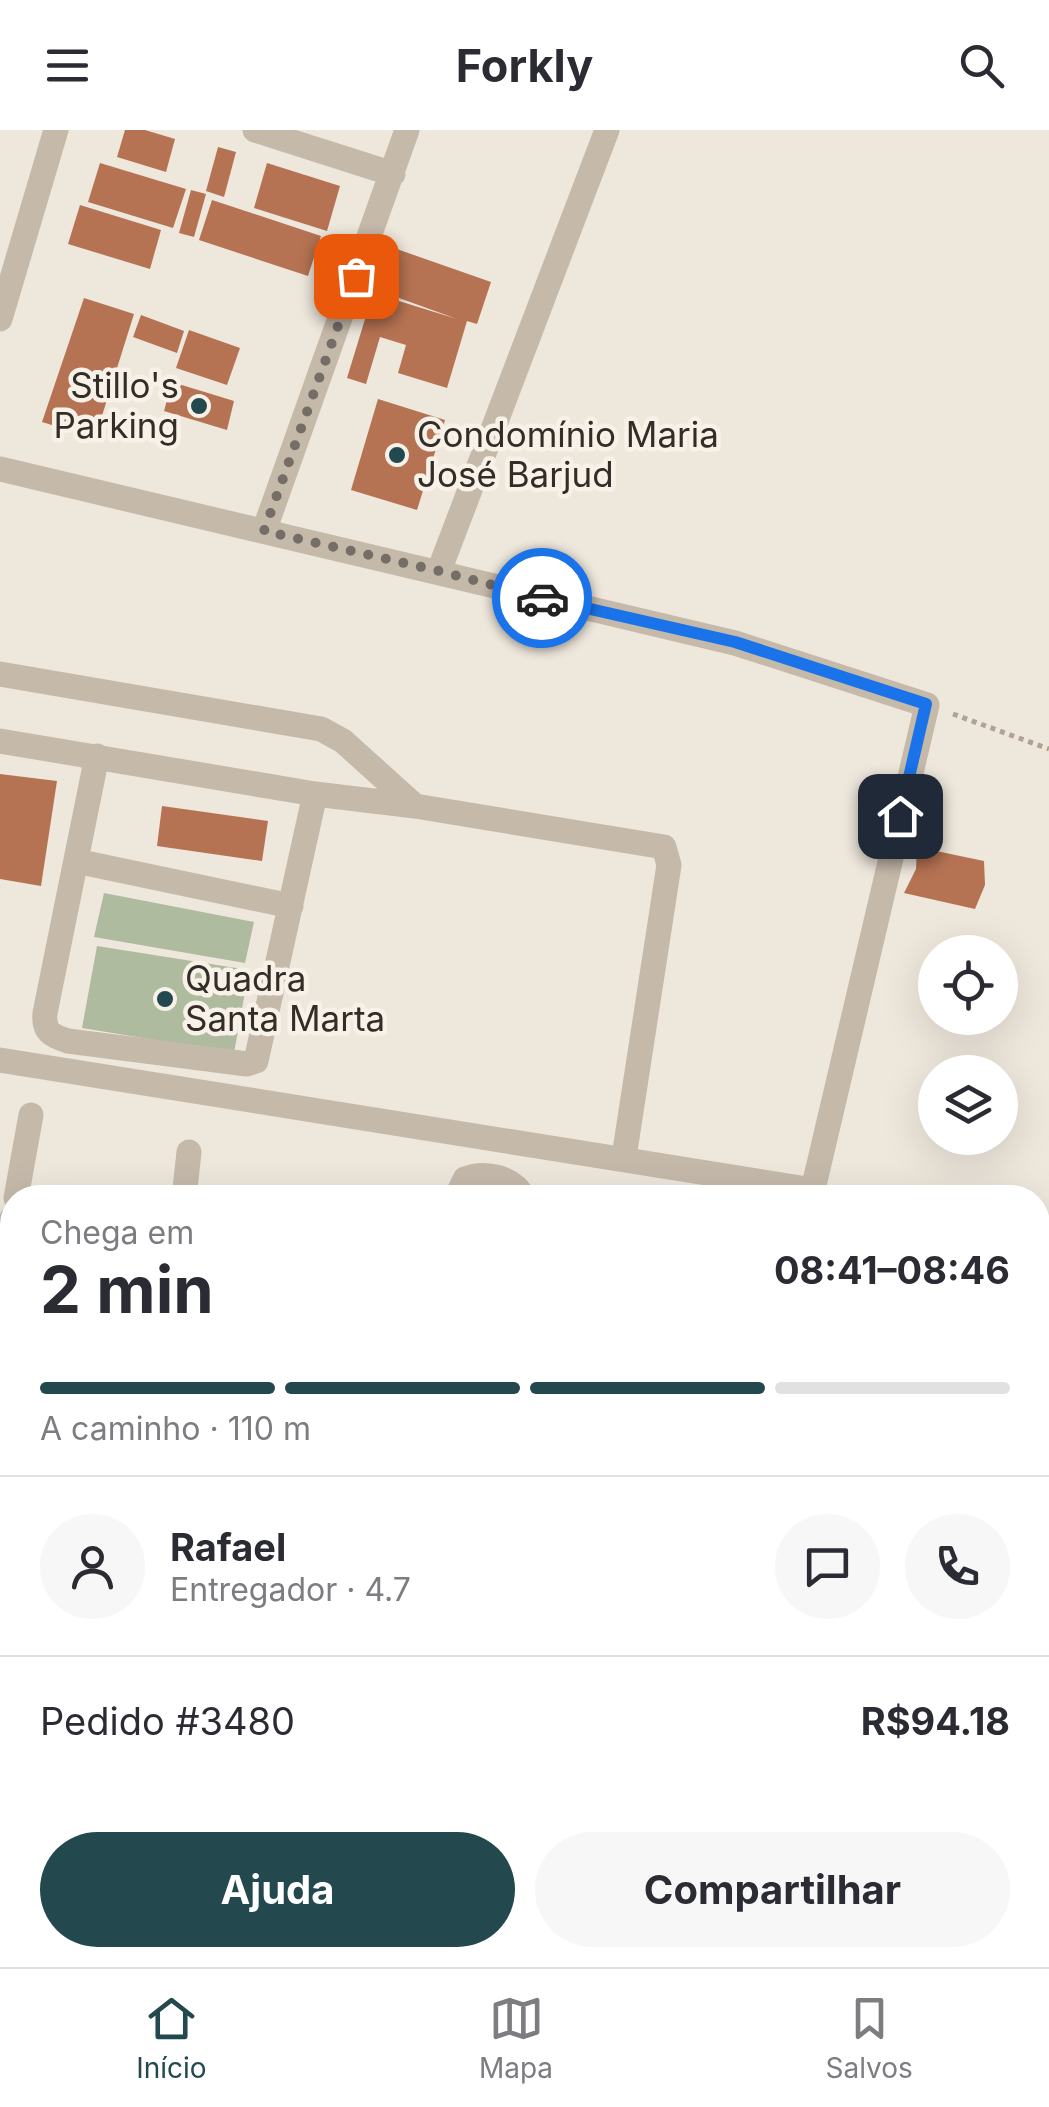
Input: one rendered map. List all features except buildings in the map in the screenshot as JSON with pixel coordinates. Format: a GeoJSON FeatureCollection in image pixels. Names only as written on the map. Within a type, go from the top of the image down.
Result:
{"type":"FeatureCollection","features":[{"type":"Feature","properties":{"kind":"street"},"geometry":{"type":"LineString","coordinates":[[0,319],[56,130]]}},
{"type":"Feature","properties":{"kind":"street"},"geometry":{"type":"LineString","coordinates":[[255,130],[393,174]]}},
{"type":"Feature","properties":{"kind":"street"},"geometry":{"type":"LineString","coordinates":[[264,531],[407,130]]}},
{"type":"Feature","properties":{"kind":"street"},"geometry":{"type":"LineString","coordinates":[[439,571],[607,130]]}},
{"type":"Feature","properties":{"kind":"street"},"geometry":{"type":"LineString","coordinates":[[0,469],[735,642],[926,704],[814,1185]]}},
{"type":"Feature","properties":{"kind":"street"},"geometry":{"type":"LineString","coordinates":[[0,674],[321,728],[343,741],[414,806]]}},
{"type":"Feature","properties":{"kind":"street"},"geometry":{"type":"LineString","coordinates":[[0,741],[314,794],[659,845],[668,854],[669,865],[624,1157]]}},
{"type":"Feature","properties":{"kind":"street"},"geometry":{"type":"LineString","coordinates":[[97,756],[44,1025],[52,1036],[68,1041],[253,1063],[259,1057],[314,794]]}},
{"type":"Feature","properties":{"kind":"street"},"geometry":{"type":"LineString","coordinates":[[76,861],[291,906]]}},
{"type":"Feature","properties":{"kind":"street"},"geometry":{"type":"LineString","coordinates":[[0,1060],[624,1157],[766,1185]]}},
{"type":"Feature","properties":{"kind":"street"},"geometry":{"type":"LineString","coordinates":[[18,1185],[30,1115]]}},
{"type":"Feature","properties":{"kind":"street"},"geometry":{"type":"LineString","coordinates":[[185,1185],[189,1152]]}},
{"type":"Feature","properties":{"kind":"street"},"geometry":{"type":"LineString","coordinates":[[462,1185],[465,1178],[482,1174],[513,1185]]}},
{"type":"Feature","properties":{"kind":"path"},"geometry":{"type":"LineString","coordinates":[[926,704],[1049,749]]}},
{"type":"Feature","properties":{"kind":"green space"},"geometry":{"type":"Polygon","coordinates":[[[104,893],[254,922],[245,963],[94,937],[104,893]]]}},
{"type":"Feature","properties":{"kind":"green space","name":"Quadra Santa Marta"},"geometry":{"type":"Polygon","coordinates":[[[97,946],[249,970],[234,1053],[82,1028],[97,946]]]}},
{"type":"Feature","properties":{"kind":"way so far"},"geometry":{"type":"LineString","coordinates":[[356,276],[264,531],[542,598]]}},
{"type":"Feature","properties":{"kind":"place","name":"Stillo's Parking"},"geometry":{"type":"Point","coordinates":[199,406]}},
{"type":"Feature","properties":{"kind":"place","name":"Condomínio Maria José Barjud"},"geometry":{"type":"Point","coordinates":[397,455]}},
{"type":"Feature","properties":{"kind":"place","name":"Quadra Santa Marta"},"geometry":{"type":"Point","coordinates":[165,999]}},
{"type":"Feature","properties":{"kind":"route"},"geometry":{"type":"LineString","coordinates":[[542,598],[735,642],[926,704],[900,816]]}}]}
